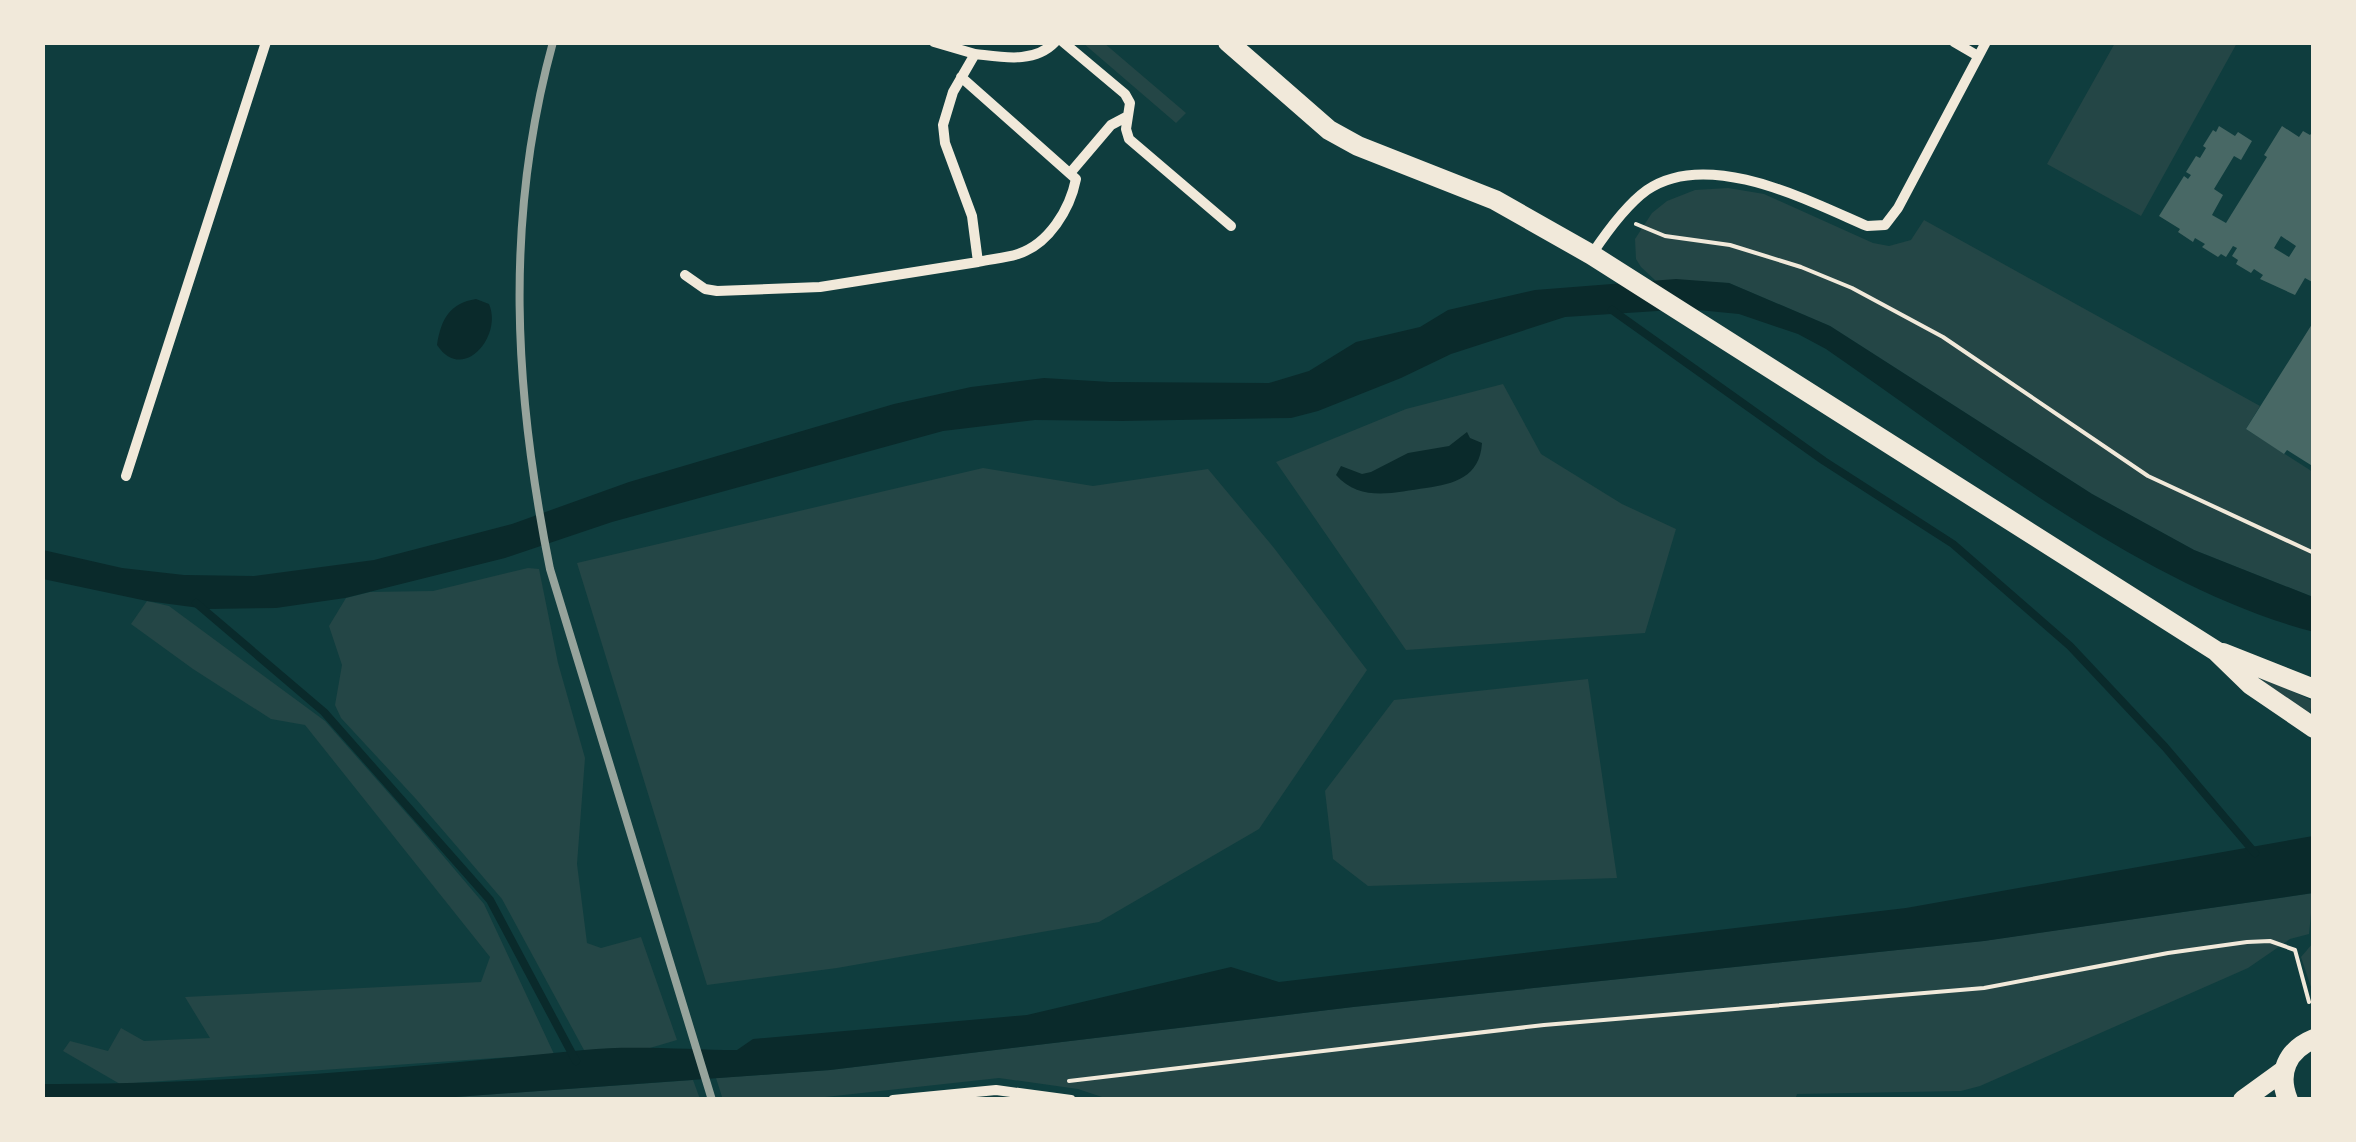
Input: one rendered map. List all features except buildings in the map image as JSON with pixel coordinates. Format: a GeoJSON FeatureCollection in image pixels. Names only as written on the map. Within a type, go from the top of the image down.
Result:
{"type":"FeatureCollection","features":[{"type":"Feature","properties":{"kind":"main road"},"geometry":{"type":"LineString","coordinates":[[1228,42],[1329,130],[1358,146],[1495,200],[1592,255],[2216,651],[2314,689]]}},
{"type":"Feature","properties":{"kind":"main road"},"geometry":{"type":"LineString","coordinates":[[2216,651],[2252,685],[2314,728]]}},
{"type":"Feature","properties":{"kind":"main road"},"geometry":{"type":"LineString","coordinates":[[2288,1100],[2283,1088],[2290,1055],[2313,1039]]}},
{"type":"Feature","properties":{"kind":"main road"},"geometry":{"type":"LineString","coordinates":[[2243,1100],[2284,1071]]}},
{"type":"Feature","properties":{"kind":"street"},"geometry":{"type":"LineString","coordinates":[[126,476],[266,42]]}},
{"type":"Feature","properties":{"kind":"street"},"geometry":{"type":"LineString","coordinates":[[934,42],[975,54],[1029,57],[1055,42]]}},
{"type":"Feature","properties":{"kind":"street"},"geometry":{"type":"LineString","coordinates":[[1063,42],[1125,94],[1130,103],[1126,129],[1129,139],[1231,226]]}},
{"type":"Feature","properties":{"kind":"street"},"geometry":{"type":"LineString","coordinates":[[1954,42],[1978,56]]}},
{"type":"Feature","properties":{"kind":"street"},"geometry":{"type":"LineString","coordinates":[[1592,255],[1647,190],[1676,177],[1720,176],[1767,184],[1867,226],[1885,225],[1898,208],[1986,42]]}},
{"type":"Feature","properties":{"kind":"street"},"geometry":{"type":"LineString","coordinates":[[975,54],[946,107],[942,124],[972,216],[978,262]]}},
{"type":"Feature","properties":{"kind":"street"},"geometry":{"type":"LineString","coordinates":[[685,275],[705,289],[820,287],[1021,254],[1047,235],[1074,192],[1076,179],[962,77]]}},
{"type":"Feature","properties":{"kind":"street"},"geometry":{"type":"LineString","coordinates":[[1071,172],[1111,125],[1128,116]]}},
{"type":"Feature","properties":{"kind":"street"},"geometry":{"type":"LineString","coordinates":[[892,1100],[996,1090],[1070,1100]]}},
{"type":"Feature","properties":{"kind":"path"},"geometry":{"type":"LineString","coordinates":[[1621,218],[1665,236],[1730,246],[1801,266],[1852,288],[1944,337],[2148,476],[2314,553]]}},
{"type":"Feature","properties":{"kind":"path"},"geometry":{"type":"LineString","coordinates":[[1055,1083],[1544,1025],[1984,988],[2248,942],[2270,941],[2295,950],[2309,1002]]}},
{"type":"Feature","properties":{"kind":"shaded area"},"geometry":{"type":"Polygon","coordinates":[[[1083,43],[1104,43],[1186,113],[1176,123],[1083,43]]]}},
{"type":"Feature","properties":{"kind":"shaded area"},"geometry":{"type":"Polygon","coordinates":[[[2115,43],[2237,43],[2141,216],[2047,164],[2115,43]]]}},
{"type":"Feature","properties":{"kind":"shaded area"},"geometry":{"type":"Polygon","coordinates":[[[1728,188],[1764,194],[1873,243],[1889,246],[1911,240],[1924,220],[2260,406],[2246,429],[2313,472],[2313,597],[2194,550],[2092,494],[1830,326],[1729,283],[1656,281],[1636,259],[1635,239],[1652,213],[1667,201],[1695,190],[1728,188]]]}},
{"type":"Feature","properties":{"kind":"shaded area"},"geometry":{"type":"Polygon","coordinates":[[[1676,279],[1729,283],[1830,326],[2092,494],[2194,550],[2313,597],[2314,632],[2250,611],[2123,549],[2060,511],[1826,349],[1798,334],[1739,314],[1688,309],[1565,317],[1451,354],[1401,378],[1291,418],[1035,420],[943,431],[612,522],[505,558],[345,598],[276,608],[207,609],[43,579],[43,550],[122,568],[184,575],[254,576],[374,560],[512,524],[629,482],[894,404],[971,387],[1044,378],[1269,383],[1309,371],[1356,342],[1420,327],[1448,310],[1535,290],[1676,279]]]}},
{"type":"Feature","properties":{"kind":"shaded area"},"geometry":{"type":"Polygon","coordinates":[[[476,299],[489,304],[492,317],[486,341],[469,358],[447,356],[437,345],[444,320],[453,308],[476,299]]]}},
{"type":"Feature","properties":{"kind":"shaded area"},"geometry":{"type":"Polygon","coordinates":[[[1503,384],[1541,454],[1622,504],[1676,529],[1645,633],[1406,650],[1276,462],[1406,409],[1503,384]]]}},
{"type":"Feature","properties":{"kind":"shaded area"},"geometry":{"type":"Polygon","coordinates":[[[1467,432],[1470,438],[1482,443],[1480,455],[1464,477],[1446,484],[1379,494],[1356,489],[1336,475],[1341,466],[1362,474],[1371,472],[1408,453],[1449,446],[1467,432]]]}},
{"type":"Feature","properties":{"kind":"shaded area"},"geometry":{"type":"Polygon","coordinates":[[[983,468],[1093,486],[1208,469],[1367,670],[1259,829],[1099,922],[837,968],[707,985],[577,563],[983,468]]]}},
{"type":"Feature","properties":{"kind":"shaded area"},"geometry":{"type":"Polygon","coordinates":[[[528,568],[539,569],[558,663],[585,758],[577,864],[587,943],[601,948],[641,937],[677,1040],[643,1050],[584,1050],[502,899],[341,718],[335,705],[342,665],[329,626],[346,598],[370,592],[433,591],[528,568]]]}},
{"type":"Feature","properties":{"kind":"shaded area"},"geometry":{"type":"Polygon","coordinates":[[[147,601],[169,606],[325,721],[484,904],[554,1054],[120,1084],[63,1051],[70,1041],[108,1051],[121,1028],[144,1041],[210,1038],[185,997],[481,982],[490,957],[305,725],[271,719],[131,624],[147,601]]]}},
{"type":"Feature","properties":{"kind":"shaded area"},"geometry":{"type":"Polygon","coordinates":[[[2262,677],[2313,701],[2309,714],[2261,681],[2262,677]]]}},
{"type":"Feature","properties":{"kind":"shaded area"},"geometry":{"type":"Polygon","coordinates":[[[1588,679],[1617,878],[1368,886],[1333,859],[1325,791],[1394,700],[1588,679]]]}},
{"type":"Feature","properties":{"kind":"shaded area"},"geometry":{"type":"Polygon","coordinates":[[[2313,836],[2313,893],[1984,941],[1353,1007],[830,1070],[428,1099],[43,1099],[43,1084],[246,1078],[602,1049],[737,1050],[753,1039],[1027,1015],[1231,967],[1279,982],[1906,908],[2313,836]]]}},
{"type":"Feature","properties":{"kind":"shaded area"},"geometry":{"type":"Polygon","coordinates":[[[2313,893],[2309,934],[2290,939],[2248,968],[1961,1091],[1797,1094],[1795,1100],[1111,1100],[1078,1089],[999,1078],[807,1099],[723,1100],[716,1078],[830,1070],[1353,1007],[1983,941],[2313,893]]]}},
{"type":"Feature","properties":{"kind":"shaded area"},"geometry":{"type":"Polygon","coordinates":[[[2313,943],[2314,993],[2301,957],[2313,943]]]}},
{"type":"Feature","properties":{"kind":"shaded area"},"geometry":{"type":"Polygon","coordinates":[[[693,1080],[700,1099],[428,1099],[693,1080]]]}},
{"type":"Feature","properties":{"kind":"waterway"},"geometry":{"type":"LineString","coordinates":[[1612,310],[1824,461],[1953,544],[2070,646],[2165,747],[2255,853]]}},
{"type":"Feature","properties":{"kind":"waterway"},"geometry":{"type":"LineString","coordinates":[[196,603],[324,712],[490,900],[576,1061]]}},
{"type":"Feature","properties":{"kind":"railway"},"geometry":{"type":"LineString","coordinates":[[553,42],[537,108],[521,240],[522,371],[528,437],[550,569],[712,1100]]}}]}
